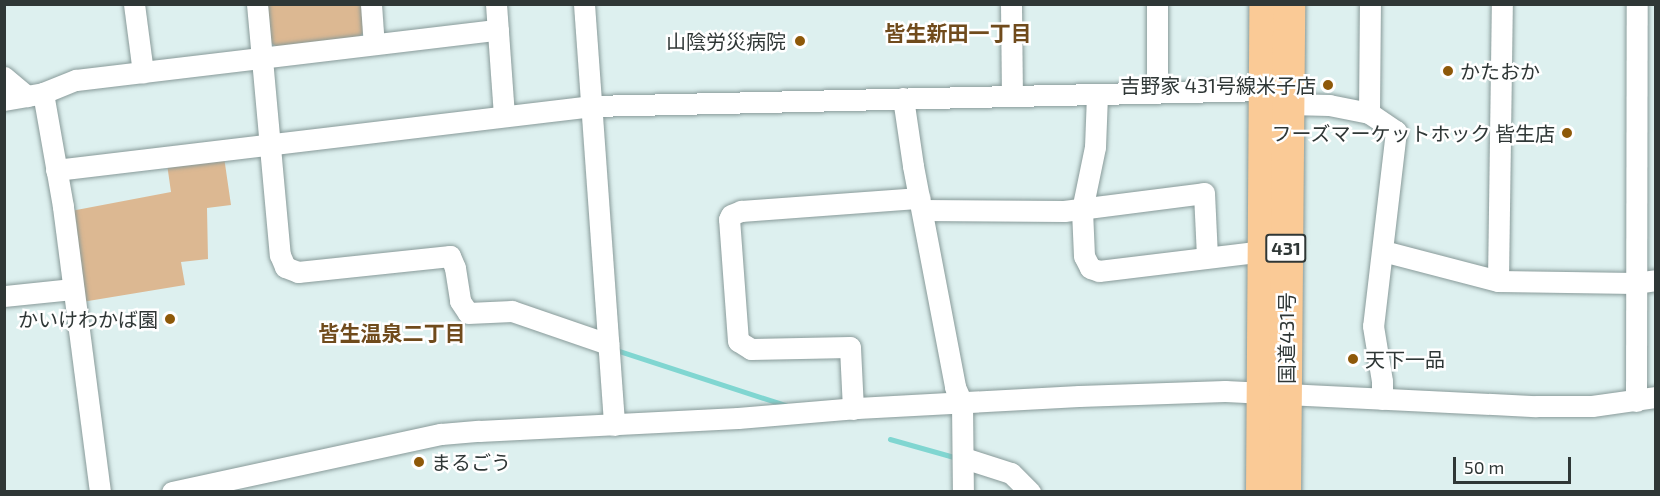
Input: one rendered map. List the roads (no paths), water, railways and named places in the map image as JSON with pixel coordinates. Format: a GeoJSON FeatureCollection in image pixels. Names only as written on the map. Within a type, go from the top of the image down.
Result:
{"type":"FeatureCollection","features":[{"type":"Feature","properties":{"kind":"highway","name":"国道431号"},"geometry":{"type":"LineString","coordinates":[[1262,492],[1274,393],[1276,97],[1265,4]]}},
{"type":"Feature","properties":{"kind":"highway","name":"国道431号"},"geometry":{"type":"LineString","coordinates":[[1285,492],[1274,393],[1264,251],[1276,97],[1289,4]]}},
{"type":"Feature","properties":{"kind":"street"},"geometry":{"type":"LineString","coordinates":[[134,4],[143,72]]}},
{"type":"Feature","properties":{"kind":"street"},"geometry":{"type":"LineString","coordinates":[[257,4],[280,255],[285,267],[290,271],[450,256],[455,268],[460,302],[468,313],[512,311],[608,344]]}},
{"type":"Feature","properties":{"kind":"street"},"geometry":{"type":"LineString","coordinates":[[371,4],[374,43]]}},
{"type":"Feature","properties":{"kind":"street"},"geometry":{"type":"LineString","coordinates":[[496,4],[504,115]]}},
{"type":"Feature","properties":{"kind":"street"},"geometry":{"type":"LineString","coordinates":[[584,4],[614,424]]}},
{"type":"Feature","properties":{"kind":"street"},"geometry":{"type":"LineString","coordinates":[[1011,4],[1012,95]]}},
{"type":"Feature","properties":{"kind":"street"},"geometry":{"type":"LineString","coordinates":[[1157,4],[1157,92]]}},
{"type":"Feature","properties":{"kind":"street"},"geometry":{"type":"LineString","coordinates":[[1369,112],[1370,4]]}},
{"type":"Feature","properties":{"kind":"street"},"geometry":{"type":"LineString","coordinates":[[1498,281],[1502,4]]}},
{"type":"Feature","properties":{"kind":"street"},"geometry":{"type":"LineString","coordinates":[[172,492],[441,434],[1101,395],[1225,391],[1536,406],[1592,406],[1646,399],[1645,281],[1636,4]]}},
{"type":"Feature","properties":{"kind":"street"},"geometry":{"type":"LineString","coordinates":[[4,100],[35,95],[76,80],[498,30]]}},
{"type":"Feature","properties":{"kind":"street"},"geometry":{"type":"LineString","coordinates":[[4,77],[35,95],[56,170],[63,207],[100,492]]}},
{"type":"Feature","properties":{"kind":"street"},"geometry":{"type":"LineString","coordinates":[[56,170],[592,106],[1157,92],[1276,97],[1329,105],[1369,112],[1391,126],[1397,139],[1373,326],[1382,381],[1382,399]]}},
{"type":"Feature","properties":{"kind":"street"},"geometry":{"type":"LineString","coordinates":[[1097,95],[1095,147],[1082,210],[1084,256],[1087,265],[1094,271],[1264,251]]}},
{"type":"Feature","properties":{"kind":"street"},"geometry":{"type":"LineString","coordinates":[[903,98],[955,387],[962,403],[963,492]]}},
{"type":"Feature","properties":{"kind":"street"},"geometry":{"type":"LineString","coordinates":[[853,409],[850,347],[751,350],[738,341],[729,219],[731,214],[741,211],[921,204],[1082,210],[1204,193],[1207,257]]}},
{"type":"Feature","properties":{"kind":"street"},"geometry":{"type":"LineString","coordinates":[[1383,250],[1498,281],[1645,281]]}},
{"type":"Feature","properties":{"kind":"street"},"geometry":{"type":"LineString","coordinates":[[4,296],[72,289]]}},
{"type":"Feature","properties":{"kind":"street"},"geometry":{"type":"LineString","coordinates":[[964,458],[1011,473],[1030,492]]}},
{"type":"Feature","properties":{"kind":"waterway"},"geometry":{"type":"LineString","coordinates":[[619,351],[785,405]]}},
{"type":"Feature","properties":{"kind":"waterway"},"geometry":{"type":"LineString","coordinates":[[890,439],[954,457]]}},
{"type":"Feature","properties":{"kind":"place","name":"山陰労災病院"},"geometry":{"type":"Point","coordinates":[800,41]}},
{"type":"Feature","properties":{"kind":"place","name":"かたおか"},"geometry":{"type":"Point","coordinates":[1448,71]}},
{"type":"Feature","properties":{"kind":"place","name":"吉野家 431号線米子店"},"geometry":{"type":"Point","coordinates":[1328,85]}},
{"type":"Feature","properties":{"kind":"place","name":"フーズマーケットホック 皆生店"},"geometry":{"type":"Point","coordinates":[1567,133]}},
{"type":"Feature","properties":{"kind":"place","name":"かいけわかば園"},"geometry":{"type":"Point","coordinates":[170,319]}},
{"type":"Feature","properties":{"kind":"place","name":"天下一品"},"geometry":{"type":"Point","coordinates":[1353,359]}},
{"type":"Feature","properties":{"kind":"place","name":"まるごう"},"geometry":{"type":"Point","coordinates":[419,462]}},
{"type":"Feature","properties":{"kind":"district","name":"皆生新田一丁目"},"geometry":{"type":"Point","coordinates":[958,33]}},
{"type":"Feature","properties":{"kind":"district","name":"皆生温泉二丁目"},"geometry":{"type":"Point","coordinates":[392,333]}}]}
